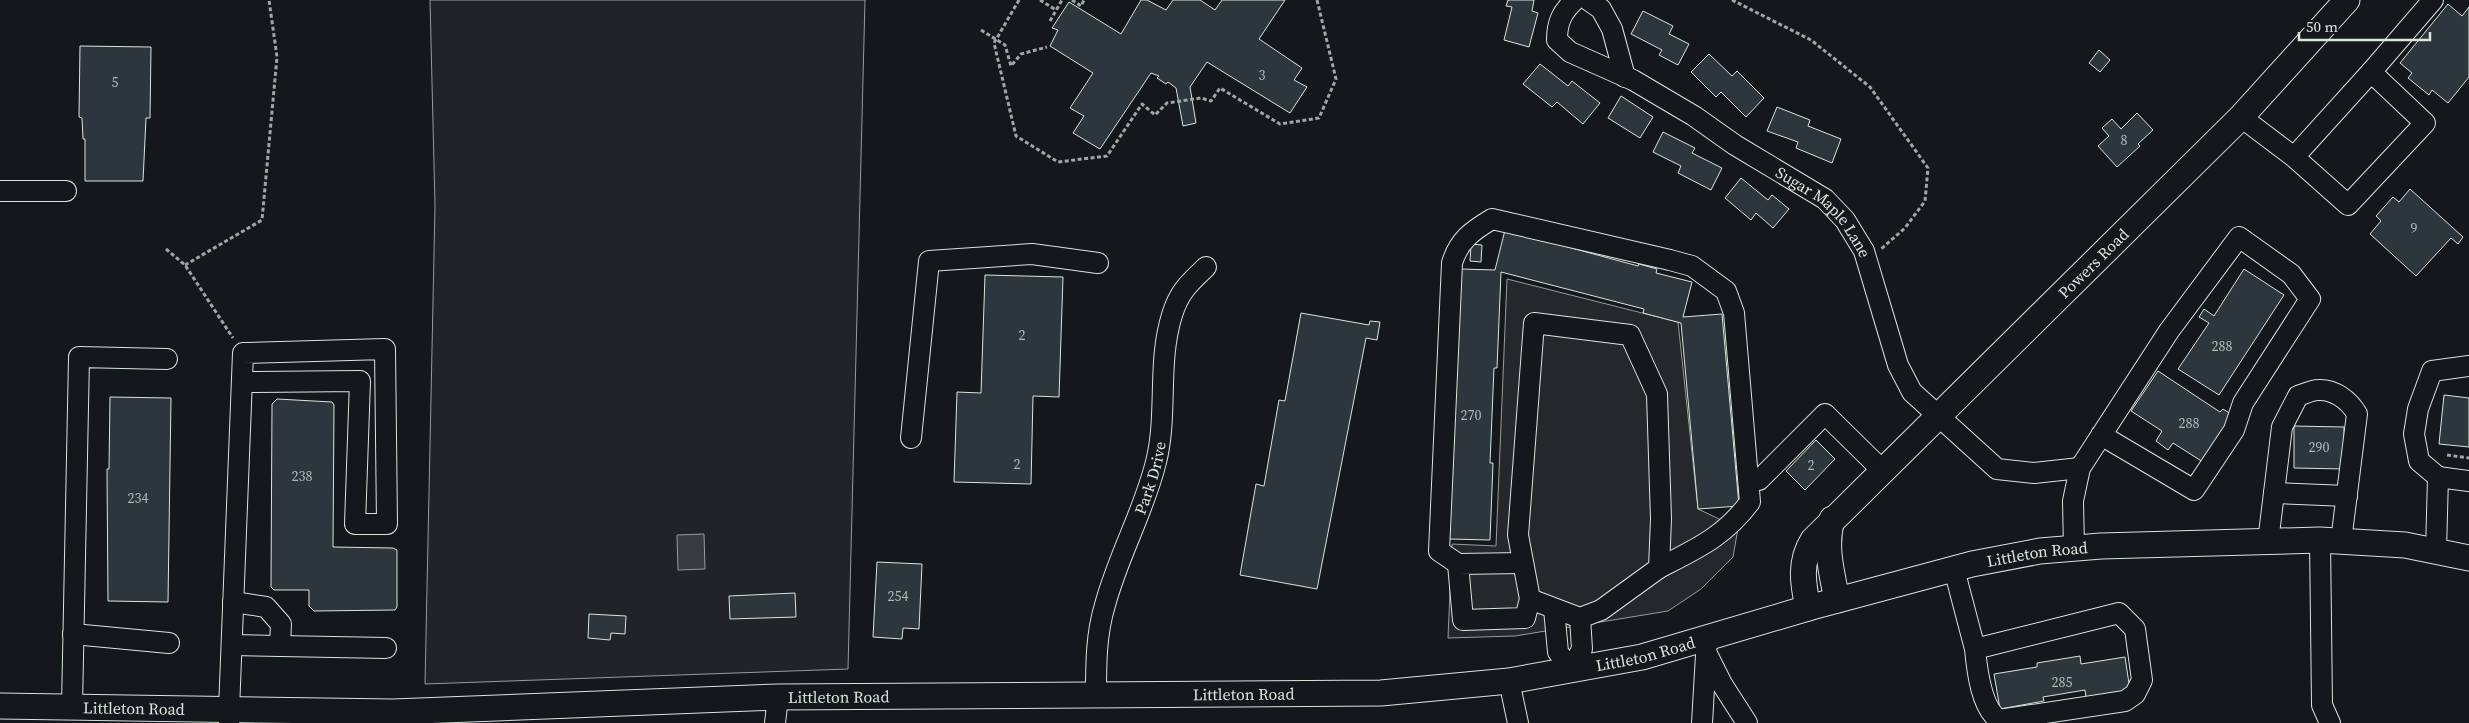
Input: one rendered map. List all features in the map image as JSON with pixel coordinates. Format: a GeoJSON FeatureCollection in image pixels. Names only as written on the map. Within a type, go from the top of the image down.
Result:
{"type":"FeatureCollection","features":[{"type":"Feature","properties":{"kind":"main road","name":"Powers Road"},"geometry":{"type":"LineString","coordinates":[[1808,608],[1803,574],[1807,550],[1832,520],[2241,117],[2347,0]]}},
{"type":"Feature","properties":{"kind":"main road"},"geometry":{"type":"LineString","coordinates":[[1832,520],[1827,539],[1837,600]]}},
{"type":"Feature","properties":{"kind":"main road","name":"Littleton Road"},"geometry":{"type":"LineString","coordinates":[[0,706],[72,707],[229,716],[392,718],[452,717],[778,697],[1381,693],[1509,681],[1707,646],[1808,608],[2008,556],[2074,548],[2330,541],[2406,545],[2469,558]]}},
{"type":"Feature","properties":{"kind":"street","name":"Sugar Maple Lane"},"geometry":{"type":"LineString","coordinates":[[1575,0],[1563,10],[1557,26],[1557,40],[1570,52],[1625,77],[1694,116],[1825,200],[1845,220],[1868,260],[1898,365],[1912,392],[1997,469],[2034,473],[2080,468]]}},
{"type":"Feature","properties":{"kind":"street"},"geometry":{"type":"LineString","coordinates":[[1588,0],[1601,9],[1612,29],[1625,77]]}},
{"type":"Feature","properties":{"kind":"street"},"geometry":{"type":"LineString","coordinates":[[2294,157],[2433,0]]}},
{"type":"Feature","properties":{"kind":"street"},"geometry":{"type":"LineString","coordinates":[[2241,117],[2294,157],[2348,205],[2425,123],[2371,72]]}},
{"type":"Feature","properties":{"kind":"street"},"geometry":{"type":"LineString","coordinates":[[0,191],[66,191]]}},
{"type":"Feature","properties":{"kind":"street"},"geometry":{"type":"LineString","coordinates":[[1522,563],[1458,564],[1439,551],[1452,263],[1457,248],[1474,230],[1492,219],[1692,266],[1726,291],[1734,313],[1750,502],[1736,520],[1712,541],[1659,568],[1602,610],[1580,618],[1530,599]]}},
{"type":"Feature","properties":{"kind":"street"},"geometry":{"type":"LineString","coordinates":[[2074,548],[2073,501],[2080,468],[2101,435],[2168,331],[2240,237],[2292,274],[2310,299],[2243,403],[2234,430],[2194,490],[2101,435]]}},
{"type":"Feature","properties":{"kind":"street"},"geometry":{"type":"LineString","coordinates":[[911,438],[930,261],[1032,254],[1098,263]]}},
{"type":"Feature","properties":{"kind":"street","name":"Park Drive"},"geometry":{"type":"LineString","coordinates":[[1096,695],[1097,645],[1104,605],[1156,464],[1161,436],[1165,353],[1172,316],[1181,292],[1206,267]]}},
{"type":"Feature","properties":{"kind":"street"},"geometry":{"type":"LineString","coordinates":[[1458,564],[1462,620],[1526,618],[1530,599],[1518,535],[1534,323],[1630,335],[1658,394],[1659,568]]}},
{"type":"Feature","properties":{"kind":"street"},"geometry":{"type":"LineString","coordinates":[[229,716],[243,354],[385,349],[387,524],[355,524],[360,381],[242,382]]}},
{"type":"Feature","properties":{"kind":"street"},"geometry":{"type":"LineString","coordinates":[[72,707],[79,357],[166,359]]}},
{"type":"Feature","properties":{"kind":"street"},"geometry":{"type":"LineString","coordinates":[[2469,366],[2432,371],[2418,409],[2414,434],[2419,462],[2438,477],[2469,481]]}},
{"type":"Feature","properties":{"kind":"street"},"geometry":{"type":"LineString","coordinates":[[2268,542],[2282,427],[2298,396],[2318,390],[2337,395],[2350,402],[2357,414],[2347,496],[2330,541],[2322,706],[2330,723]]}},
{"type":"Feature","properties":{"kind":"street"},"geometry":{"type":"LineString","coordinates":[[1759,480],[1825,414],[1882,470]]}},
{"type":"Feature","properties":{"kind":"street"},"geometry":{"type":"LineString","coordinates":[[2436,551],[2438,477]]}},
{"type":"Feature","properties":{"kind":"street"},"geometry":{"type":"LineString","coordinates":[[2274,493],[2347,496]]}},
{"type":"Feature","properties":{"kind":"street"},"geometry":{"type":"LineString","coordinates":[[1954,569],[1975,649],[1978,677],[1991,715],[1999,720],[2125,702],[2135,694],[2142,680],[2135,630],[2119,613],[1975,649]]}},
{"type":"Feature","properties":{"kind":"street"},"geometry":{"type":"LineString","coordinates":[[233,602],[266,606],[281,624],[280,646]]}},
{"type":"Feature","properties":{"kind":"street"},"geometry":{"type":"LineString","coordinates":[[1554,608],[1558,652],[1571,670],[1582,649],[1580,618]]}},
{"type":"Feature","properties":{"kind":"street"},"geometry":{"type":"LineString","coordinates":[[73,634],[169,643]]}},
{"type":"Feature","properties":{"kind":"street"},"geometry":{"type":"LineString","coordinates":[[232,645],[386,648]]}},
{"type":"Feature","properties":{"kind":"street"},"geometry":{"type":"LineString","coordinates":[[1702,723],[1707,646]]}},
{"type":"Feature","properties":{"kind":"street"},"geometry":{"type":"LineString","coordinates":[[1707,646],[1722,684],[1747,723]]}},
{"type":"Feature","properties":{"kind":"street"},"geometry":{"type":"LineString","coordinates":[[1509,681],[1518,723]]}},
{"type":"Feature","properties":{"kind":"street"},"geometry":{"type":"LineString","coordinates":[[775,723],[778,697]]}},
{"type":"Feature","properties":{"kind":"path"},"geometry":{"type":"LineString","coordinates":[[185,265],[262,220],[276,57],[269,0]]}},
{"type":"Feature","properties":{"kind":"path"},"geometry":{"type":"LineString","coordinates":[[1019,0],[994,43],[1016,136],[1058,162],[1107,156],[1142,104],[1155,115],[1167,103],[1201,98],[1211,101],[1220,88],[1280,124],[1319,118],[1336,79],[1317,0]]}},
{"type":"Feature","properties":{"kind":"path"},"geometry":{"type":"LineString","coordinates":[[1040,0],[1056,10]]}},
{"type":"Feature","properties":{"kind":"path"},"geometry":{"type":"LineString","coordinates":[[1050,21],[1062,0]]}},
{"type":"Feature","properties":{"kind":"path"},"geometry":{"type":"LineString","coordinates":[[1072,0],[1081,6],[1084,0]]}},
{"type":"Feature","properties":{"kind":"path"},"geometry":{"type":"LineString","coordinates":[[1732,0],[1811,40],[1870,87],[1928,168],[1925,200],[1905,228],[1868,260]]}},
{"type":"Feature","properties":{"kind":"path"},"geometry":{"type":"LineString","coordinates":[[981,30],[1005,45],[1011,66],[1021,54],[1047,48]]}},
{"type":"Feature","properties":{"kind":"path"},"geometry":{"type":"LineString","coordinates":[[166,250],[185,265],[243,354]]}},
{"type":"Feature","properties":{"kind":"path"},"geometry":{"type":"LineString","coordinates":[[2447,455],[2469,458]]}},
{"type":"Feature","properties":{"kind":"shaded area"},"geometry":{"type":"Polygon","coordinates":[[[430,0],[865,0],[848,669],[425,684],[435,206],[430,0]]]}},
{"type":"Feature","properties":{"kind":"shaded area"},"geometry":{"type":"Polygon","coordinates":[[[1507,279],[1678,322],[1698,509],[1738,528],[1733,557],[1701,589],[1668,611],[1515,636],[1448,638],[1452,544],[1496,546],[1507,279]]]}},
{"type":"Feature","properties":{"kind":"shaded area"},"geometry":{"type":"Polygon","coordinates":[[[704,534],[705,569],[678,570],[677,535],[704,534]]]}},
{"type":"Feature","properties":{"kind":"building"},"geometry":{"type":"Polygon","coordinates":[[[1141,0],[1147,0],[1166,10],[1173,0],[1200,0],[1215,10],[1222,0],[1285,0],[1259,39],[1302,68],[1294,80],[1307,87],[1290,113],[1207,62],[1190,87],[1196,123],[1183,126],[1176,88],[1168,82],[1166,84],[1157,78],[1159,76],[1151,73],[1100,149],[1073,133],[1084,116],[1070,108],[1093,73],[1050,46],[1058,30],[1052,28],[1069,2],[1121,34],[1141,0]]]}},
{"type":"Feature","properties":{"kind":"building"},"geometry":{"type":"Polygon","coordinates":[[[1508,0],[1534,0],[1532,11],[1538,13],[1529,47],[1504,40],[1512,7],[1506,6],[1508,0]]]}},
{"type":"Feature","properties":{"kind":"building"},"geometry":{"type":"Polygon","coordinates":[[[2448,4],[2462,16],[2469,7],[2469,77],[2448,103],[2432,90],[2429,95],[2408,78],[2412,73],[2400,63],[2448,4]]]}},
{"type":"Feature","properties":{"kind":"building"},"geometry":{"type":"Polygon","coordinates":[[[1643,11],[1673,26],[1669,34],[1689,44],[1678,65],[1659,55],[1662,50],[1631,34],[1643,11]]]}},
{"type":"Feature","properties":{"kind":"building"},"geometry":{"type":"Polygon","coordinates":[[[80,46],[151,47],[150,118],[146,118],[143,181],[85,181],[85,139],[83,139],[82,118],[79,117],[80,46]]]}},
{"type":"Feature","properties":{"kind":"building"},"geometry":{"type":"Polygon","coordinates":[[[2099,50],[2110,60],[2100,72],[2089,63],[2099,50]]]}},
{"type":"Feature","properties":{"kind":"building"},"geometry":{"type":"Polygon","coordinates":[[[1709,54],[1732,76],[1737,71],[1764,98],[1746,117],[1721,92],[1716,97],[1691,72],[1709,54]]]}},
{"type":"Feature","properties":{"kind":"building"},"geometry":{"type":"Polygon","coordinates":[[[1540,64],[1568,86],[1572,81],[1600,103],[1583,124],[1557,102],[1552,107],[1523,84],[1540,64]]]}},
{"type":"Feature","properties":{"kind":"building"},"geometry":{"type":"Polygon","coordinates":[[[1621,96],[1653,117],[1640,138],[1608,118],[1621,96]]]}},
{"type":"Feature","properties":{"kind":"building"},"geometry":{"type":"Polygon","coordinates":[[[1777,107],[1810,120],[1808,126],[1841,139],[1832,163],[1796,148],[1798,142],[1767,131],[1777,107]]]}},
{"type":"Feature","properties":{"kind":"building"},"geometry":{"type":"Polygon","coordinates":[[[2137,113],[2153,130],[2138,144],[2140,146],[2117,167],[2098,146],[2109,136],[2102,128],[2112,119],[2121,129],[2137,113]]]}},
{"type":"Feature","properties":{"kind":"building"},"geometry":{"type":"Polygon","coordinates":[[[1663,132],[1695,148],[1692,153],[1722,168],[1711,190],[1678,173],[1681,166],[1653,152],[1663,132]]]}},
{"type":"Feature","properties":{"kind":"building"},"geometry":{"type":"Polygon","coordinates":[[[1741,178],[1768,200],[1772,195],[1789,209],[1773,228],[1756,213],[1751,220],[1725,198],[1741,178]]]}},
{"type":"Feature","properties":{"kind":"building"},"geometry":{"type":"Polygon","coordinates":[[[2410,189],[2463,237],[2458,244],[2451,238],[2416,276],[2370,234],[2381,221],[2376,216],[2393,197],[2399,202],[2410,189]]]}},
{"type":"Feature","properties":{"kind":"building"},"geometry":{"type":"Polygon","coordinates":[[[1505,230],[1638,266],[1639,264],[1657,269],[1656,273],[1692,282],[1683,317],[1722,314],[1739,506],[1698,509],[1681,323],[1643,313],[1644,309],[1501,272],[1497,368],[1494,368],[1490,463],[1493,463],[1490,540],[1449,539],[1461,269],[1495,270],[1505,230]]]}},
{"type":"Feature","properties":{"kind":"building"},"geometry":{"type":"Polygon","coordinates":[[[1471,244],[1482,245],[1481,262],[1470,261],[1471,244]]]}},
{"type":"Feature","properties":{"kind":"building"},"geometry":{"type":"Polygon","coordinates":[[[2244,269],[2284,295],[2219,395],[2178,369],[2209,323],[2199,317],[2204,309],[2214,316],[2244,269]]]}},
{"type":"Feature","properties":{"kind":"building"},"geometry":{"type":"Polygon","coordinates":[[[985,275],[1063,277],[1059,397],[1033,396],[1031,484],[954,482],[957,392],[981,393],[985,275]]]}},
{"type":"Feature","properties":{"kind":"building"},"geometry":{"type":"Polygon","coordinates":[[[1301,313],[1369,325],[1370,321],[1380,322],[1377,340],[1366,338],[1317,589],[1240,575],[1256,484],[1264,486],[1279,400],[1285,401],[1301,313]]]}},
{"type":"Feature","properties":{"kind":"building"},"geometry":{"type":"Polygon","coordinates":[[[2158,371],[2220,412],[2223,409],[2234,416],[2203,462],[2173,443],[2168,450],[2156,441],[2162,431],[2131,411],[2158,371]]]}},
{"type":"Feature","properties":{"kind":"building"},"geometry":{"type":"Polygon","coordinates":[[[2444,395],[2469,398],[2469,447],[2439,444],[2444,395]]]}},
{"type":"Feature","properties":{"kind":"building"},"geometry":{"type":"Polygon","coordinates":[[[110,397],[171,398],[168,602],[108,601],[107,469],[109,469],[110,397]]]}},
{"type":"Feature","properties":{"kind":"building"},"geometry":{"type":"Polygon","coordinates":[[[277,399],[332,402],[334,405],[333,547],[393,548],[397,550],[397,607],[395,610],[314,611],[309,606],[309,590],[274,590],[271,587],[272,404],[277,399]]]}},
{"type":"Feature","properties":{"kind":"building"},"geometry":{"type":"Polygon","coordinates":[[[2294,426],[2344,427],[2344,469],[2294,468],[2294,426]]]}},
{"type":"Feature","properties":{"kind":"building"},"geometry":{"type":"Polygon","coordinates":[[[1816,440],[1835,459],[1805,490],[1786,471],[1816,440]]]}},
{"type":"Feature","properties":{"kind":"building"},"geometry":{"type":"Polygon","coordinates":[[[877,562],[922,564],[919,629],[903,628],[902,639],[873,637],[877,562]]]}},
{"type":"Feature","properties":{"kind":"building"},"geometry":{"type":"Polygon","coordinates":[[[795,593],[796,617],[730,619],[729,596],[795,593]]]}},
{"type":"Feature","properties":{"kind":"building"},"geometry":{"type":"Polygon","coordinates":[[[589,614],[626,616],[625,634],[611,633],[610,640],[588,638],[589,614]]]}},
{"type":"Feature","properties":{"kind":"building"},"geometry":{"type":"Polygon","coordinates":[[[2080,656],[2081,664],[2125,657],[2130,690],[2086,698],[2085,690],[2043,697],[2044,701],[2000,709],[1994,674],[2037,667],[2037,663],[2080,656]]]}}]}
